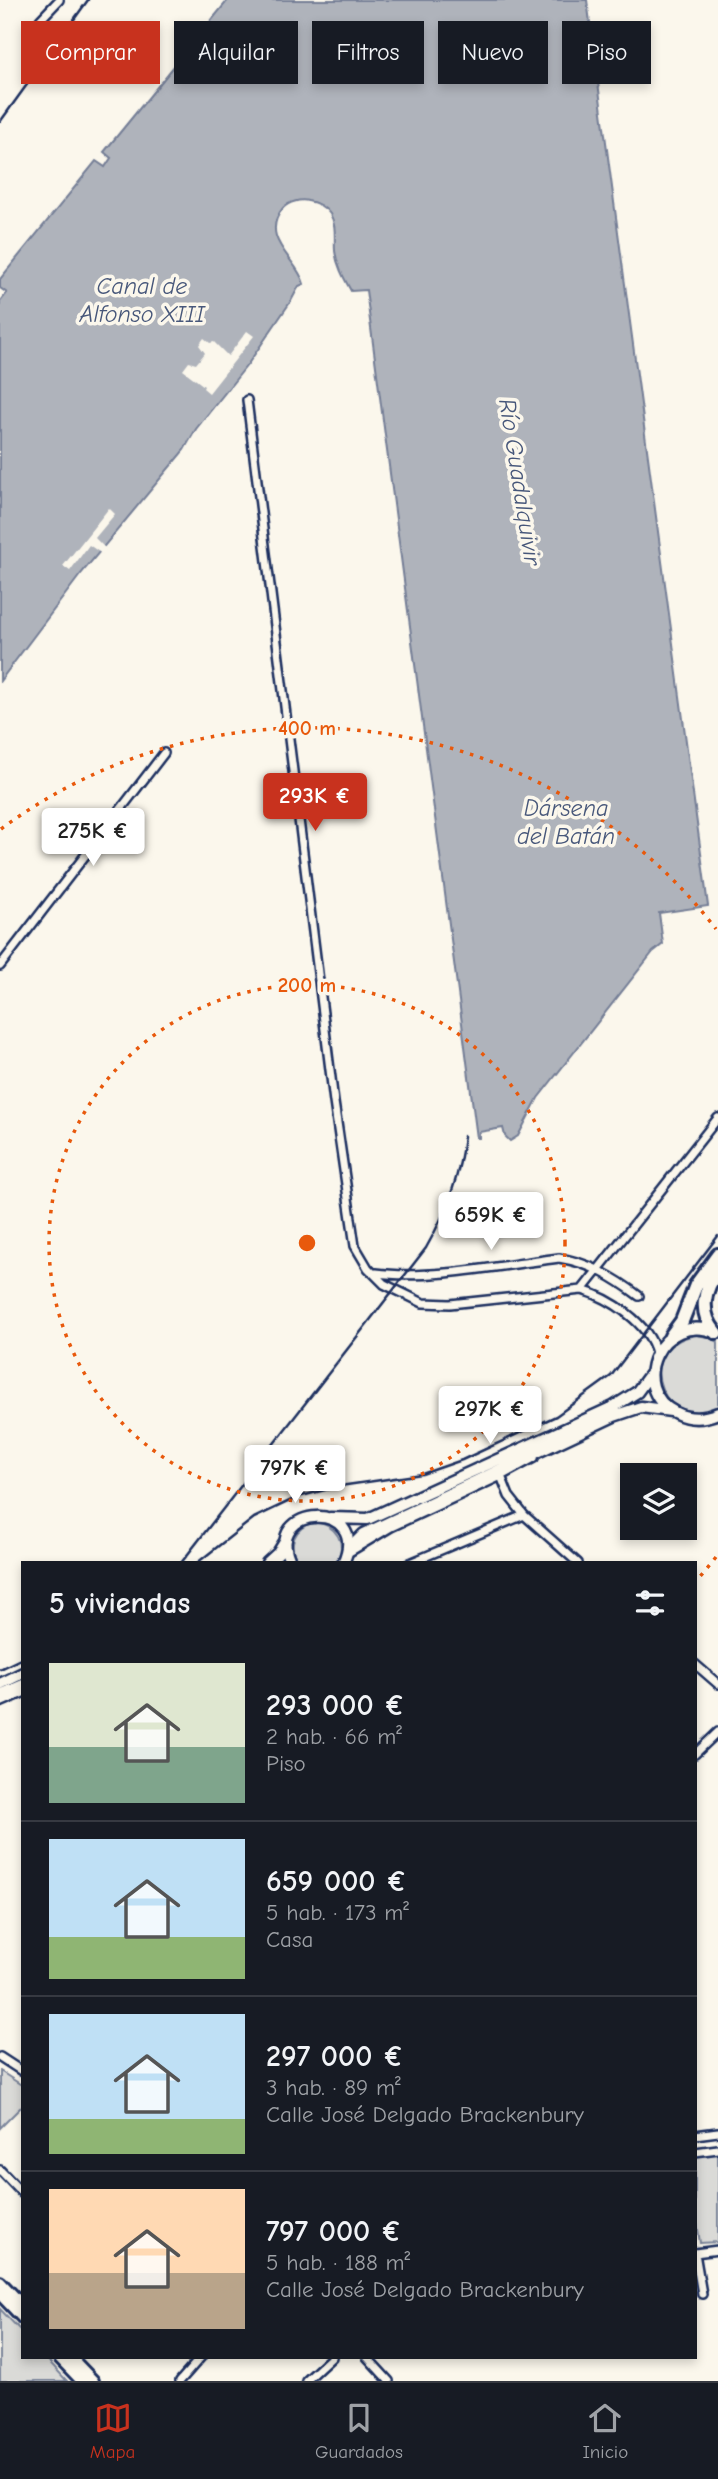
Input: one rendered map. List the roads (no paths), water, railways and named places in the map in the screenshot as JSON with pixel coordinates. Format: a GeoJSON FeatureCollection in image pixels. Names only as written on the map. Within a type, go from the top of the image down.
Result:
{"type":"FeatureCollection","features":[{"type":"Feature","properties":{"kind":"highway"},"geometry":{"type":"LineString","coordinates":[[671,1336],[682,1321],[696,1285],[718,1255]]}},
{"type":"Feature","properties":{"kind":"highway"},"geometry":{"type":"LineString","coordinates":[[716,1333],[704,1314],[704,1300],[711,1279],[718,1271]]}},
{"type":"Feature","properties":{"kind":"main road"},"geometry":{"type":"LineString","coordinates":[[671,1411],[659,1398],[652,1382],[651,1373],[656,1353],[671,1336],[691,1329],[716,1333]]}},
{"type":"Feature","properties":{"kind":"main road"},"geometry":{"type":"LineString","coordinates":[[269,1561],[278,1553],[293,1526],[302,1519],[313,1515],[368,1519],[613,1407],[637,1392],[651,1373]]}},
{"type":"Feature","properties":{"kind":"main road"},"geometry":{"type":"LineString","coordinates":[[347,1557],[364,1534],[614,1416],[641,1407],[671,1411],[688,1418],[718,1413]]}},
{"type":"Feature","properties":{"kind":"main road"},"geometry":{"type":"LineString","coordinates":[[330,1518],[343,1529],[347,1539],[347,1557]]}},
{"type":"Feature","properties":{"kind":"main road"},"geometry":{"type":"LineString","coordinates":[[287,1539],[290,1561]]}},
{"type":"Feature","properties":{"kind":"main road"},"geometry":{"type":"LineString","coordinates":[[0,1684],[21,1675]]}},
{"type":"Feature","properties":{"kind":"main road"},"geometry":{"type":"LineString","coordinates":[[0,1695],[21,1686]]}},
{"type":"Feature","properties":{"kind":"main road"},"geometry":{"type":"LineString","coordinates":[[0,2282],[21,2304]]}},
{"type":"Feature","properties":{"kind":"main road"},"geometry":{"type":"LineString","coordinates":[[0,2294],[21,2316]]}},
{"type":"Feature","properties":{"kind":"main road"},"geometry":{"type":"LineString","coordinates":[[61,2359],[82,2381]]}},
{"type":"Feature","properties":{"kind":"main road"},"geometry":{"type":"LineString","coordinates":[[72,2359],[93,2381]]}},
{"type":"Feature","properties":{"kind":"street"},"geometry":{"type":"LineString","coordinates":[[40,20],[59,0]]}},
{"type":"Feature","properties":{"kind":"street"},"geometry":{"type":"LineString","coordinates":[[247,400],[352,1233],[360,1258],[393,1290],[423,1303],[436,1305],[582,1290],[603,1297],[646,1329],[653,1340],[656,1353]]}},
{"type":"Feature","properties":{"kind":"street"},"geometry":{"type":"LineString","coordinates":[[0,966],[164,753]]}},
{"type":"Feature","properties":{"kind":"street"},"geometry":{"type":"LineString","coordinates":[[582,1290],[718,1118]]}},
{"type":"Feature","properties":{"kind":"street"},"geometry":{"type":"LineString","coordinates":[[375,1273],[398,1276],[429,1274],[559,1258],[579,1261],[598,1269],[639,1296]]}},
{"type":"Feature","properties":{"kind":"street"},"geometry":{"type":"LineString","coordinates":[[347,1557],[391,1527],[501,1476],[568,1437]]}},
{"type":"Feature","properties":{"kind":"street"},"geometry":{"type":"LineString","coordinates":[[501,1476],[509,1496],[524,1515],[577,1561]]}},
{"type":"Feature","properties":{"kind":"street"},"geometry":{"type":"LineString","coordinates":[[415,1561],[524,1515]]}},
{"type":"Feature","properties":{"kind":"street"},"geometry":{"type":"LineString","coordinates":[[697,1666],[718,1684]]}},
{"type":"Feature","properties":{"kind":"street"},"geometry":{"type":"LineString","coordinates":[[0,1703],[21,1694]]}},
{"type":"Feature","properties":{"kind":"street"},"geometry":{"type":"LineString","coordinates":[[697,1752],[718,1732]]}},
{"type":"Feature","properties":{"kind":"street"},"geometry":{"type":"LineString","coordinates":[[0,2057],[21,2071]]}},
{"type":"Feature","properties":{"kind":"street"},"geometry":{"type":"LineString","coordinates":[[697,2135],[718,2132]]}},
{"type":"Feature","properties":{"kind":"street"},"geometry":{"type":"LineString","coordinates":[[697,2152],[718,2149]]}},
{"type":"Feature","properties":{"kind":"street"},"geometry":{"type":"LineString","coordinates":[[0,2170],[21,2192]]}},
{"type":"Feature","properties":{"kind":"street"},"geometry":{"type":"LineString","coordinates":[[697,2253],[718,2250]]}},
{"type":"Feature","properties":{"kind":"street"},"geometry":{"type":"LineString","coordinates":[[697,2265],[702,2294]]}},
{"type":"Feature","properties":{"kind":"street"},"geometry":{"type":"LineString","coordinates":[[180,2381],[199,2359]]}},
{"type":"Feature","properties":{"kind":"street"},"geometry":{"type":"LineString","coordinates":[[306,2381],[330,2359]]}},
{"type":"Feature","properties":{"kind":"street"},"geometry":{"type":"LineString","coordinates":[[369,2359],[389,2381]]}},
{"type":"Feature","properties":{"kind":"water","name":"Dársena del Batán"},"geometry":{"type":"Polygon","coordinates":[[[228,0],[587,0],[590,21],[562,21],[562,84],[598,84],[708,906],[659,913],[663,944],[653,952],[538,1098],[518,1136],[510,1141],[503,1128],[479,1132],[477,1138],[366,290],[351,291],[336,256],[334,223],[323,207],[302,200],[283,208],[276,219],[277,239],[304,284],[299,286],[248,364],[196,429],[184,450],[80,575],[0,681],[0,302],[7,293],[0,288],[0,279],[96,161],[105,167],[111,158],[104,152],[174,66],[174,84],[298,84],[298,21],[211,21],[228,0]]]}},
{"type":"Feature","properties":{"kind":"railway"},"geometry":{"type":"LineString","coordinates":[[0,122],[88,0]]}},
{"type":"Feature","properties":{"kind":"railway"},"geometry":{"type":"LineString","coordinates":[[183,1561],[426,1248],[451,1194],[464,1136]]}},
{"type":"Feature","properties":{"kind":"railway"},"geometry":{"type":"LineString","coordinates":[[200,1561],[254,1518],[298,1497],[340,1486],[422,1474],[462,1460],[556,1416],[611,1376],[718,1236]]}},
{"type":"Feature","properties":{"kind":"railway"},"geometry":{"type":"LineString","coordinates":[[0,1669],[21,1659]]}},
{"type":"Feature","properties":{"kind":"water label","name":"Canal de Alfonso XIII"},"geometry":{"type":"Point","coordinates":[142,300]}},
{"type":"Feature","properties":{"kind":"water label","name":"Río Guadalquivir"},"geometry":{"type":"Point","coordinates":[520,482]}}]}
